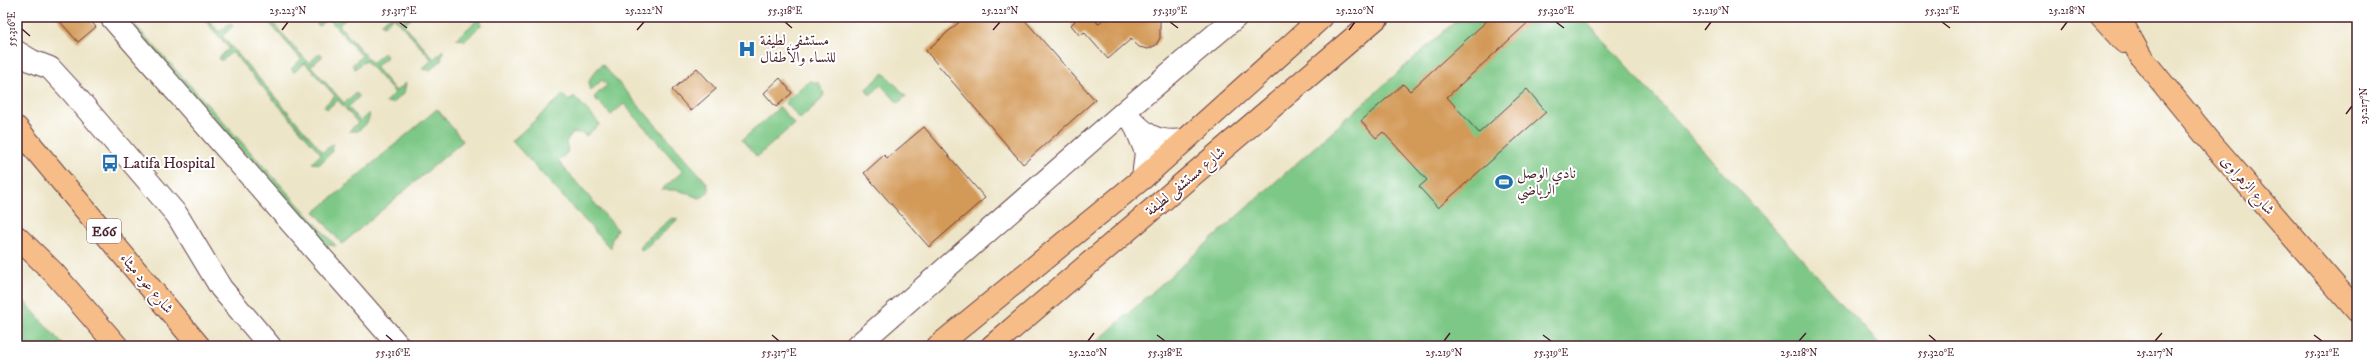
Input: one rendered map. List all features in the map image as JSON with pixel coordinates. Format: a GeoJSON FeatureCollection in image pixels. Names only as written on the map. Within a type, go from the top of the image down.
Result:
{"type":"FeatureCollection","features":[{"type":"Feature","properties":{"kind":"main road","name":"شارع مستشفى لطيفة"},"geometry":{"type":"LineString","coordinates":[[938,346],[1142,178],[1322,17]]}},
{"type":"Feature","properties":{"kind":"main road","name":"شارع مستشفى لطيفة"},"geometry":{"type":"LineString","coordinates":[[992,346],[1378,17]]}},
{"type":"Feature","properties":{"kind":"main road","name":"شارع الزهراوى"},"geometry":{"type":"LineString","coordinates":[[2101,17],[2128,46],[2142,57]]}},
{"type":"Feature","properties":{"kind":"main road","name":"شارع الزهراوى"},"geometry":{"type":"LineString","coordinates":[[2119,17],[2142,57],[2214,146],[2357,311]]}},
{"type":"Feature","properties":{"kind":"main road","name":"شارع عود ميثاء"},"geometry":{"type":"LineString","coordinates":[[22,133],[200,346]]}},
{"type":"Feature","properties":{"kind":"main road"},"geometry":{"type":"LineString","coordinates":[[17,237],[53,272],[117,346]]}},
{"type":"Feature","properties":{"kind":"main road"},"geometry":{"type":"LineString","coordinates":[[17,251],[53,272]]}},
{"type":"Feature","properties":{"kind":"street"},"geometry":{"type":"LineString","coordinates":[[111,17],[399,346]]}},
{"type":"Feature","properties":{"kind":"street"},"geometry":{"type":"LineString","coordinates":[[857,346],[1130,118],[1236,17]]}},
{"type":"Feature","properties":{"kind":"street"},"geometry":{"type":"LineString","coordinates":[[17,52],[32,61],[50,68],[88,110],[177,215],[221,288],[270,346]]}},
{"type":"Feature","properties":{"kind":"street"},"geometry":{"type":"LineString","coordinates":[[1130,118],[1154,138],[1172,141],[1185,140]]}},
{"type":"Feature","properties":{"kind":"street"},"geometry":{"type":"LineString","coordinates":[[1130,118],[1146,152],[1142,178]]}},
{"type":"Feature","properties":{"kind":"street"},"geometry":{"type":"LineString","coordinates":[[17,119],[22,133]]}},
{"type":"Feature","properties":{"kind":"green space"},"geometry":{"type":"Polygon","coordinates":[[[202,17],[206,17],[219,32],[230,23],[233,26],[222,36],[323,152],[334,143],[331,153],[320,164],[312,163],[321,154],[232,52],[221,61],[219,58],[229,48],[202,17]]]}},
{"type":"Feature","properties":{"kind":"green space"},"geometry":{"type":"Polygon","coordinates":[[[264,17],[273,17],[270,20],[309,63],[320,53],[323,56],[311,66],[344,103],[356,93],[359,97],[348,107],[360,121],[369,113],[368,121],[363,127],[358,131],[349,131],[358,123],[338,100],[327,109],[324,106],[335,96],[305,63],[294,72],[291,69],[301,59],[264,17]]]}},
{"type":"Feature","properties":{"kind":"green space"},"geometry":{"type":"Polygon","coordinates":[[[322,17],[331,17],[336,22],[341,17],[348,17],[339,25],[372,63],[384,53],[387,57],[375,67],[396,91],[406,83],[404,93],[392,103],[385,102],[395,93],[365,60],[355,69],[352,65],[362,56],[328,18],[319,26],[316,23],[322,17]]]}},
{"type":"Feature","properties":{"kind":"green space"},"geometry":{"type":"Polygon","coordinates":[[[389,17],[394,17],[384,26],[381,24],[389,17]]]}},
{"type":"Feature","properties":{"kind":"green space"},"geometry":{"type":"Polygon","coordinates":[[[394,17],[397,17],[401,22],[407,17],[413,17],[404,25],[434,59],[443,50],[441,61],[430,70],[422,69],[432,60],[394,17]]]}},
{"type":"Feature","properties":{"kind":"green space"},"geometry":{"type":"Polygon","coordinates":[[[481,17],[481,25],[466,40],[456,39],[481,17]]]}},
{"type":"Feature","properties":{"kind":"green space","name":"نادي الوصل الرياضي"},"geometry":{"type":"Polygon","coordinates":[[[1460,17],[1582,17],[1881,346],[1092,346],[1460,17]]]}},
{"type":"Feature","properties":{"kind":"green space"},"geometry":{"type":"Polygon","coordinates":[[[134,24],[336,246],[324,244],[132,26],[134,24]]]}},
{"type":"Feature","properties":{"kind":"green space"},"geometry":{"type":"Polygon","coordinates":[[[602,64],[707,183],[709,191],[703,197],[699,198],[678,190],[661,190],[683,171],[624,104],[611,115],[594,97],[607,85],[602,80],[590,91],[590,80],[602,64]]]}},
{"type":"Feature","properties":{"kind":"green space"},"geometry":{"type":"Polygon","coordinates":[[[884,73],[906,96],[898,103],[881,85],[870,95],[866,89],[884,73]]]}},
{"type":"Feature","properties":{"kind":"green space"},"geometry":{"type":"Polygon","coordinates":[[[811,81],[819,83],[824,94],[820,101],[800,119],[785,102],[804,85],[811,81]]]}},
{"type":"Feature","properties":{"kind":"green space"},"geometry":{"type":"Polygon","coordinates":[[[563,95],[569,101],[574,96],[600,124],[586,136],[582,133],[572,133],[566,142],[568,152],[558,161],[617,229],[611,242],[611,249],[512,141],[563,95]]]}},
{"type":"Feature","properties":{"kind":"green space"},"geometry":{"type":"Polygon","coordinates":[[[780,107],[794,124],[757,157],[742,140],[780,107]]]}},
{"type":"Feature","properties":{"kind":"green space"},"geometry":{"type":"Polygon","coordinates":[[[437,109],[463,141],[342,244],[315,212],[437,109]]]}},
{"type":"Feature","properties":{"kind":"green space"},"geometry":{"type":"Polygon","coordinates":[[[672,218],[678,219],[644,250],[641,250],[640,245],[672,218]]]}},
{"type":"Feature","properties":{"kind":"green space"},"geometry":{"type":"Polygon","coordinates":[[[17,293],[64,346],[17,346],[17,293]]]}},
{"type":"Feature","properties":{"kind":"building"},"geometry":{"type":"Polygon","coordinates":[[[56,17],[87,17],[96,27],[78,42],[56,17]]]}},
{"type":"Feature","properties":{"kind":"building"},"geometry":{"type":"Polygon","coordinates":[[[965,17],[1022,17],[1095,100],[1023,164],[926,51],[965,17]]]}},
{"type":"Feature","properties":{"kind":"building"},"geometry":{"type":"Polygon","coordinates":[[[1071,17],[1100,17],[1096,21],[1098,24],[1106,17],[1160,17],[1160,38],[1156,45],[1148,49],[1139,47],[1131,39],[1108,59],[1084,32],[1080,36],[1071,25],[1075,21],[1071,17]]]}},
{"type":"Feature","properties":{"kind":"building"},"geometry":{"type":"Polygon","coordinates":[[[1491,17],[1534,17],[1447,97],[1479,133],[1527,89],[1546,112],[1438,208],[1419,187],[1427,180],[1383,132],[1376,138],[1361,121],[1403,84],[1410,91],[1491,17]]]}},
{"type":"Feature","properties":{"kind":"building"},"geometry":{"type":"Polygon","coordinates":[[[697,68],[716,89],[691,111],[672,90],[697,68]]]}},
{"type":"Feature","properties":{"kind":"building"},"geometry":{"type":"Polygon","coordinates":[[[780,78],[792,93],[776,107],[764,93],[780,78]]]}},
{"type":"Feature","properties":{"kind":"building"},"geometry":{"type":"Polygon","coordinates":[[[924,127],[985,198],[929,247],[864,173],[884,155],[887,158],[924,127]]]}},
{"type":"Feature","properties":{"kind":"place","name":"مستشفى لطيفة للنساء والأطفال"},"geometry":{"type":"Point","coordinates":[747,49]}},
{"type":"Feature","properties":{"kind":"place","name":"Latifa Hospital"},"geometry":{"type":"Point","coordinates":[110,163]}},
{"type":"Feature","properties":{"kind":"place","name":"نادي الوصل الرياضي"},"geometry":{"type":"Point","coordinates":[1504,182]}}]}
